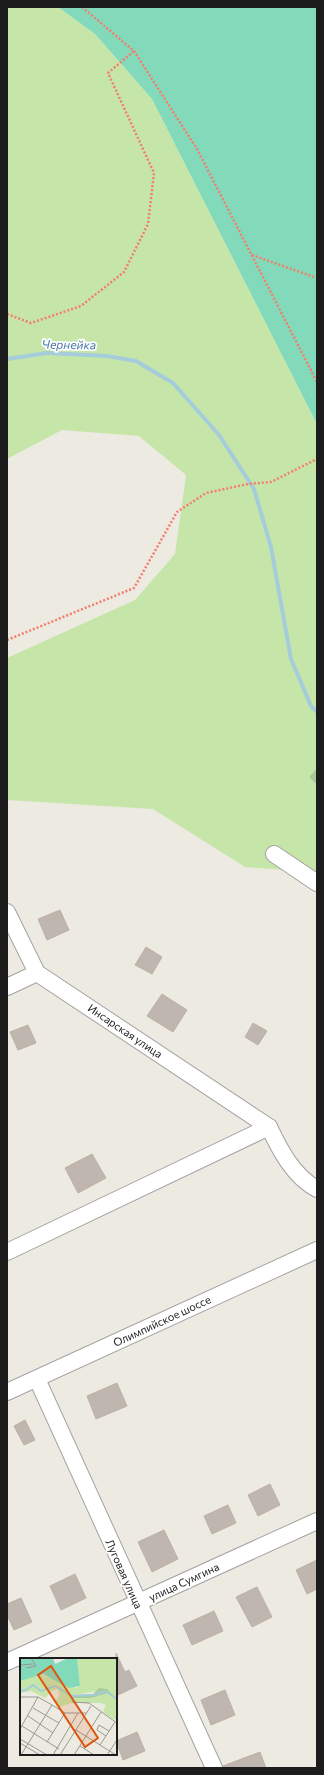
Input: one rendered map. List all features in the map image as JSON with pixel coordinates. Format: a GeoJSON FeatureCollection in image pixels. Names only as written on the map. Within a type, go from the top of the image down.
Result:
{"type":"FeatureCollection","features":[{"type":"Feature","properties":{"kind":"street"},"geometry":{"type":"LineString","coordinates":[[274,854],[317,883]]}},
{"type":"Feature","properties":{"kind":"street"},"geometry":{"type":"LineString","coordinates":[[7,912],[37,973],[7,987]]}},
{"type":"Feature","properties":{"kind":"street","name":"Инсарская улица"},"geometry":{"type":"LineString","coordinates":[[37,973],[269,1127]]}},
{"type":"Feature","properties":{"kind":"street"},"geometry":{"type":"LineString","coordinates":[[7,1252],[269,1127],[283,1156],[309,1184],[317,1188]]}},
{"type":"Feature","properties":{"kind":"street","name":"Олимпийское шоссе"},"geometry":{"type":"LineString","coordinates":[[7,1392],[317,1250]]}},
{"type":"Feature","properties":{"kind":"street","name":"Луговая улица"},"geometry":{"type":"LineString","coordinates":[[37,1379],[138,1604],[214,1768]]}},
{"type":"Feature","properties":{"kind":"street","name":"улица Сумгина"},"geometry":{"type":"LineString","coordinates":[[7,1662],[138,1604],[317,1521]]}},
{"type":"Feature","properties":{"kind":"path"},"geometry":{"type":"LineString","coordinates":[[82,7],[134,51],[197,149],[317,382]]}},
{"type":"Feature","properties":{"kind":"path"},"geometry":{"type":"LineString","coordinates":[[7,314],[31,323],[81,306],[124,272],[148,224],[154,173],[108,73],[134,51]]}},
{"type":"Feature","properties":{"kind":"path"},"geometry":{"type":"LineString","coordinates":[[251,254],[317,278]]}},
{"type":"Feature","properties":{"kind":"path"},"geometry":{"type":"LineString","coordinates":[[7,640],[134,588],[177,512],[206,493],[248,484],[271,482],[317,459]]}},
{"type":"Feature","properties":{"kind":"green space"},"geometry":{"type":"Polygon","coordinates":[[[7,7],[58,7],[95,34],[152,99],[317,424],[317,768],[309,777],[317,785],[317,885],[286,870],[245,867],[153,809],[7,800],[7,658],[135,600],[175,554],[186,475],[139,436],[62,430],[7,459],[7,7]]]}},
{"type":"Feature","properties":{"kind":"green space"},"geometry":{"type":"Polygon","coordinates":[[[58,7],[317,7],[317,424],[152,99],[95,34],[58,7]]]}},
{"type":"Feature","properties":{"kind":"green space"},"geometry":{"type":"Polygon","coordinates":[[[317,768],[317,785],[309,777],[317,768]]]}},
{"type":"Feature","properties":{"kind":"building"},"geometry":{"type":"Polygon","coordinates":[[[60,910],[69,930],[47,940],[38,919],[60,910]]]}},
{"type":"Feature","properties":{"kind":"building"},"geometry":{"type":"Polygon","coordinates":[[[146,947],[162,957],[152,974],[135,965],[146,947]]]}},
{"type":"Feature","properties":{"kind":"building"},"geometry":{"type":"Polygon","coordinates":[[[162,994],[187,1010],[173,1032],[147,1016],[162,994]]]}},
{"type":"Feature","properties":{"kind":"building"},"geometry":{"type":"Polygon","coordinates":[[[253,1023],[267,1031],[258,1045],[245,1037],[253,1023]]]}},
{"type":"Feature","properties":{"kind":"building"},"geometry":{"type":"Polygon","coordinates":[[[28,1025],[36,1043],[18,1050],[10,1032],[28,1025]]]}},
{"type":"Feature","properties":{"kind":"building"},"geometry":{"type":"Polygon","coordinates":[[[92,1154],[106,1178],[78,1193],[65,1168],[92,1154]]]}},
{"type":"Feature","properties":{"kind":"building"},"geometry":{"type":"Polygon","coordinates":[[[117,1383],[127,1406],[96,1419],[87,1396],[117,1383]]]}},
{"type":"Feature","properties":{"kind":"building"},"geometry":{"type":"Polygon","coordinates":[[[25,1420],[35,1440],[24,1445],[14,1426],[25,1420]]]}},
{"type":"Feature","properties":{"kind":"building"},"geometry":{"type":"Polygon","coordinates":[[[270,1484],[280,1505],[258,1516],[248,1495],[270,1484]]]}},
{"type":"Feature","properties":{"kind":"building"},"geometry":{"type":"Polygon","coordinates":[[[228,1505],[236,1523],[212,1534],[204,1516],[228,1505]]]}},
{"type":"Feature","properties":{"kind":"building"},"geometry":{"type":"Polygon","coordinates":[[[164,1530],[178,1559],[152,1572],[138,1542],[164,1530]]]}},
{"type":"Feature","properties":{"kind":"building"},"geometry":{"type":"Polygon","coordinates":[[[317,1560],[317,1589],[307,1594],[296,1570],[317,1560]]]}},
{"type":"Feature","properties":{"kind":"building"},"geometry":{"type":"Polygon","coordinates":[[[75,1574],[86,1598],[61,1610],[50,1586],[75,1574]]]}},
{"type":"Feature","properties":{"kind":"building"},"geometry":{"type":"Polygon","coordinates":[[[257,1587],[272,1617],[252,1627],[236,1597],[257,1587]]]}},
{"type":"Feature","properties":{"kind":"building"},"geometry":{"type":"Polygon","coordinates":[[[21,1598],[32,1622],[14,1630],[7,1615],[7,1604],[21,1598]]]}},
{"type":"Feature","properties":{"kind":"building"},"geometry":{"type":"Polygon","coordinates":[[[214,1611],[223,1631],[192,1645],[183,1625],[214,1611]]]}},
{"type":"Feature","properties":{"kind":"building"},"geometry":{"type":"Polygon","coordinates":[[[116,1653],[125,1672],[129,1670],[137,1686],[117,1696],[117,1658],[116,1653]]]}},
{"type":"Feature","properties":{"kind":"building"},"geometry":{"type":"Polygon","coordinates":[[[225,1690],[235,1715],[211,1725],[201,1700],[225,1690]]]}},
{"type":"Feature","properties":{"kind":"building"},"geometry":{"type":"Polygon","coordinates":[[[137,1732],[145,1751],[123,1760],[117,1741],[137,1732]]]}},
{"type":"Feature","properties":{"kind":"building"},"geometry":{"type":"Polygon","coordinates":[[[260,1752],[266,1768],[223,1768],[223,1766],[260,1752]]]}},
{"type":"Feature","properties":{"kind":"waterway","name":"Чернейка"},"geometry":{"type":"LineString","coordinates":[[7,359],[47,353],[107,356],[136,361],[173,383],[219,435],[254,489],[271,547],[291,659],[311,706],[317,712]]}}]}
